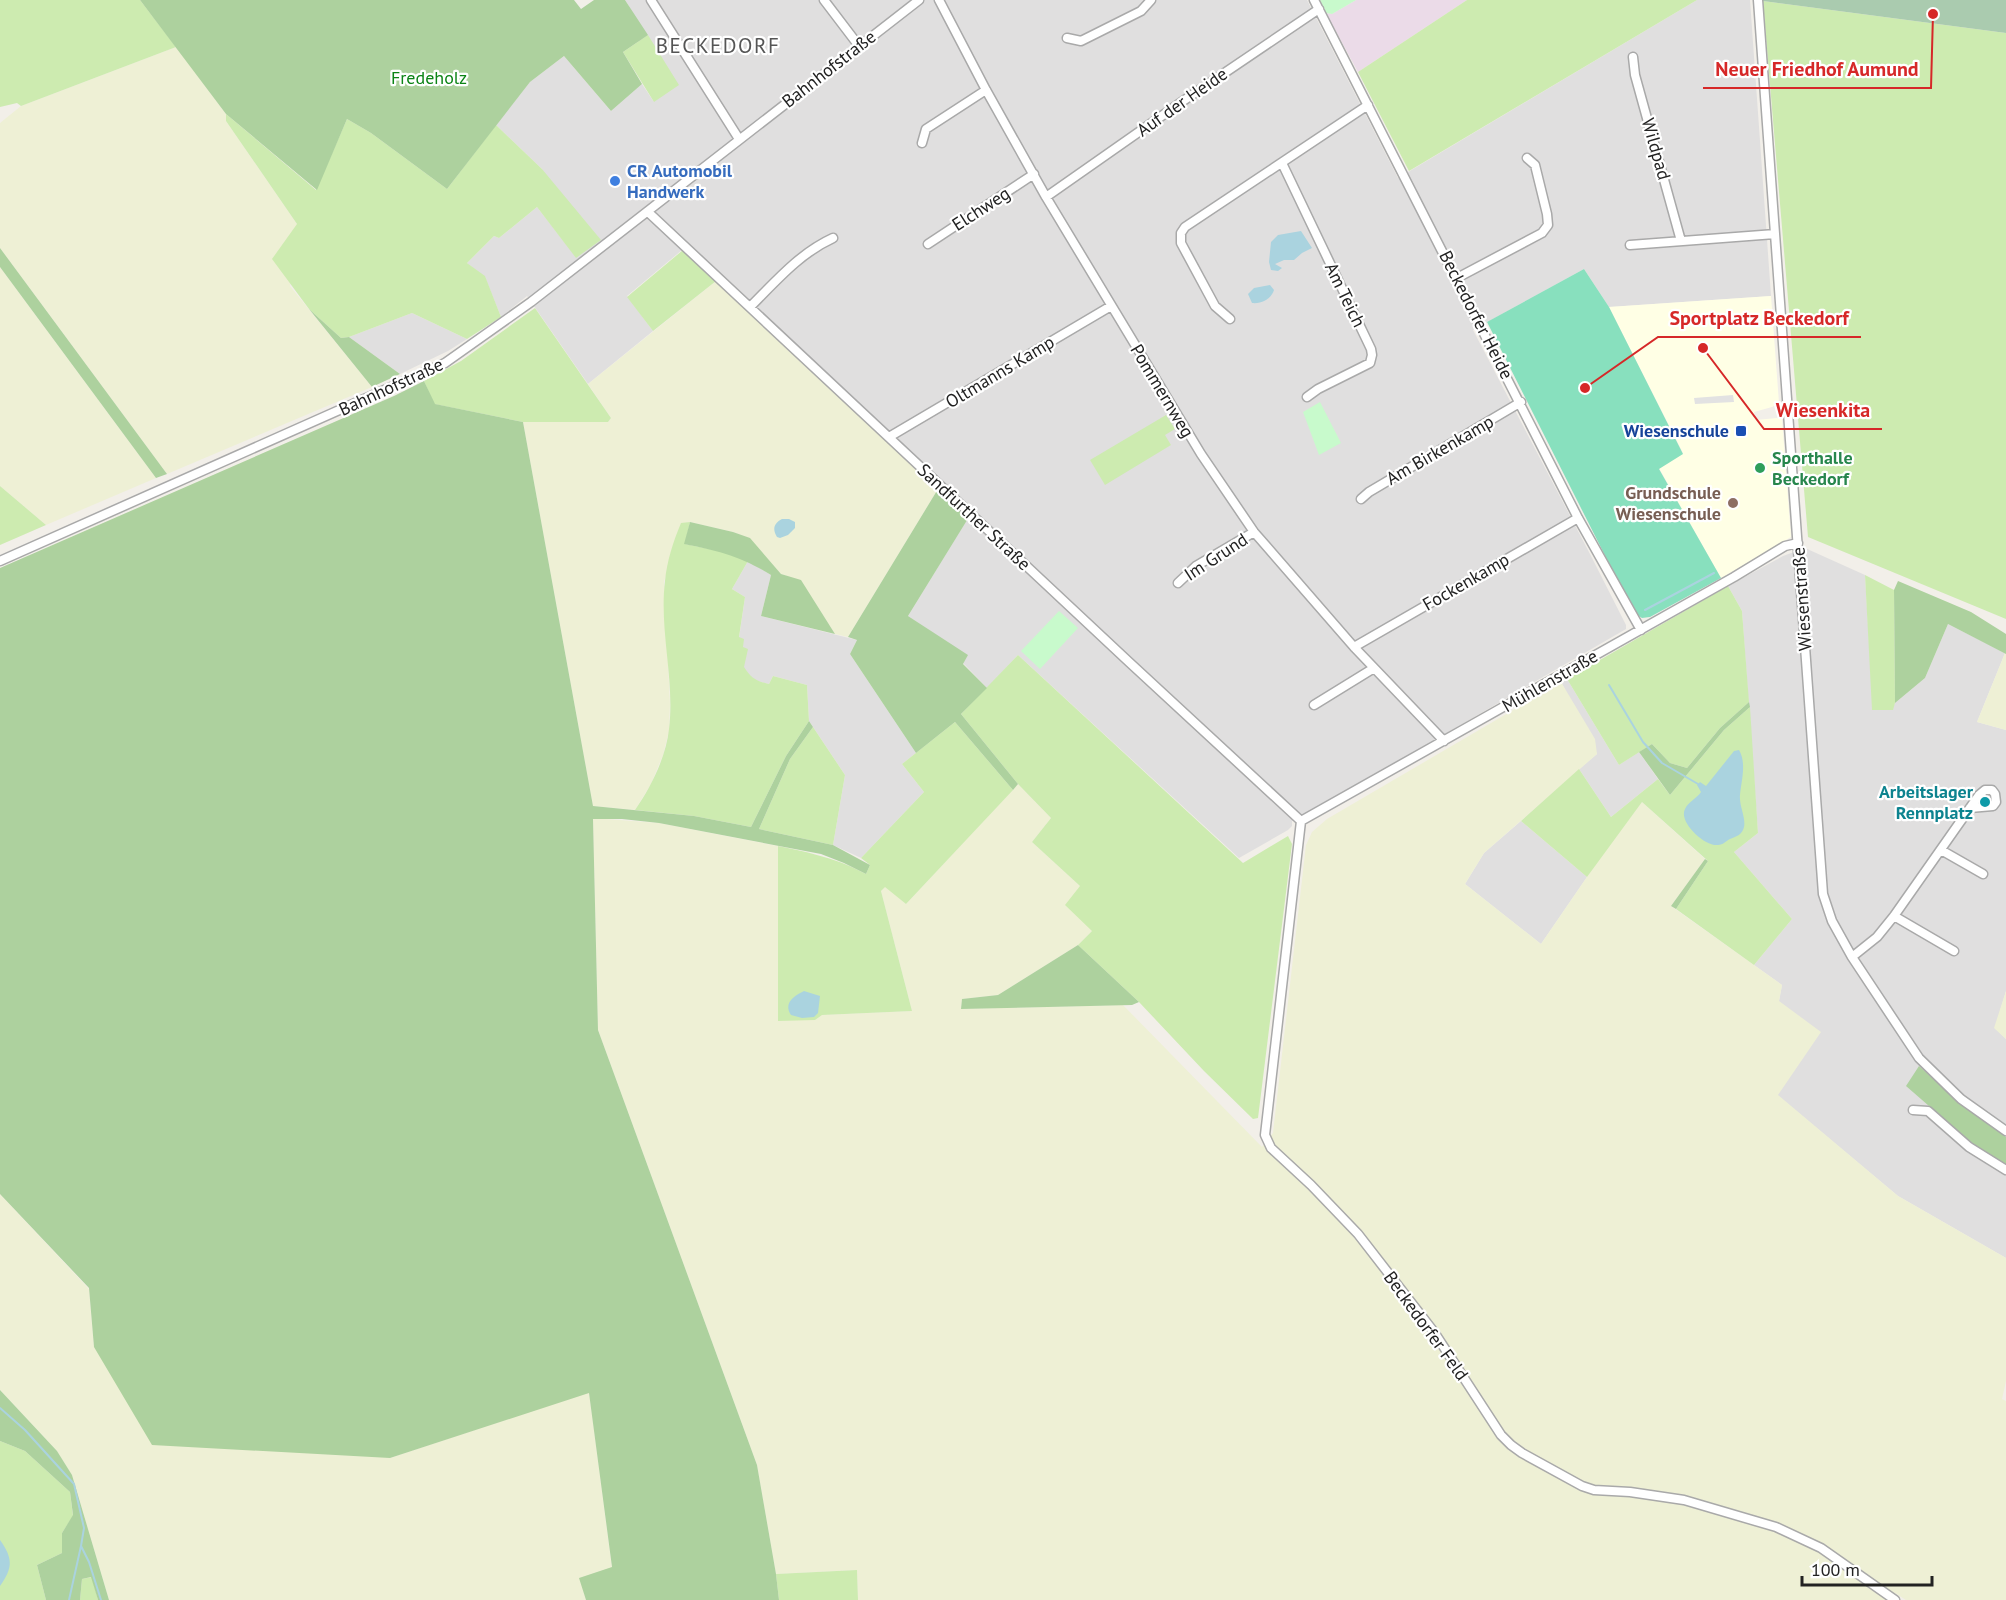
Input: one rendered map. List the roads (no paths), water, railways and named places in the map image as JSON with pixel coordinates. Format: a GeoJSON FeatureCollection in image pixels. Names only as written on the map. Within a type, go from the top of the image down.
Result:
{"type":"FeatureCollection","features":[{"type":"Feature","properties":{"kind":"street"},"geometry":{"type":"LineString","coordinates":[[651,0],[739,139]]}},
{"type":"Feature","properties":{"kind":"street"},"geometry":{"type":"LineString","coordinates":[[824,0],[859,46]]}},
{"type":"Feature","properties":{"kind":"street","name":"Bahnhofstraße"},"geometry":{"type":"LineString","coordinates":[[0,561],[445,363],[531,302],[919,0]]}},
{"type":"Feature","properties":{"kind":"street","name":"Pommernweg"},"geometry":{"type":"LineString","coordinates":[[939,0],[1046,197],[1201,454],[1254,532],[1354,647],[1444,741]]}},
{"type":"Feature","properties":{"kind":"street"},"geometry":{"type":"LineString","coordinates":[[1067,38],[1081,40],[1141,11],[1151,0]]}},
{"type":"Feature","properties":{"kind":"street","name":"Beckedorfer Heide"},"geometry":{"type":"LineString","coordinates":[[1314,0],[1521,402],[1578,518],[1641,630]]}},
{"type":"Feature","properties":{"kind":"street","name":"Wiesenstraße"},"geometry":{"type":"LineString","coordinates":[[1758,0],[1823,894],[1832,921],[1852,957],[1919,1058],[1961,1099],[2006,1131]]}},
{"type":"Feature","properties":{"kind":"street","name":"Auf der Heide"},"geometry":{"type":"LineString","coordinates":[[1046,197],[1319,9]]}},
{"type":"Feature","properties":{"kind":"street","name":"Wildpad"},"geometry":{"type":"LineString","coordinates":[[1633,57],[1635,75],[1681,241]]}},
{"type":"Feature","properties":{"kind":"street"},"geometry":{"type":"LineString","coordinates":[[922,143],[926,129],[986,90]]}},
{"type":"Feature","properties":{"kind":"street"},"geometry":{"type":"LineString","coordinates":[[1230,319],[1215,306],[1181,243],[1181,233],[1185,226],[1368,105]]}},
{"type":"Feature","properties":{"kind":"street"},"geometry":{"type":"LineString","coordinates":[[1457,278],[1542,232],[1548,225],[1535,165],[1527,158]]}},
{"type":"Feature","properties":{"kind":"street","name":"Am Teich"},"geometry":{"type":"LineString","coordinates":[[1282,163],[1372,355],[1370,363],[1318,389],[1307,397]]}},
{"type":"Feature","properties":{"kind":"street","name":"Elchweg"},"geometry":{"type":"LineString","coordinates":[[928,244],[1034,174]]}},
{"type":"Feature","properties":{"kind":"street","name":"Sandfurther Straße"},"geometry":{"type":"LineString","coordinates":[[648,212],[1302,821]]}},
{"type":"Feature","properties":{"kind":"street"},"geometry":{"type":"LineString","coordinates":[[1630,245],[1774,234]]}},
{"type":"Feature","properties":{"kind":"street"},"geometry":{"type":"LineString","coordinates":[[750,307],[794,263],[817,245],[833,238]]}},
{"type":"Feature","properties":{"kind":"street","name":"Oltmanns Kamp"},"geometry":{"type":"LineString","coordinates":[[890,437],[1111,306]]}},
{"type":"Feature","properties":{"kind":"street","name":"Am Birkenkamp"},"geometry":{"type":"LineString","coordinates":[[1361,499],[1369,492],[1521,402]]}},
{"type":"Feature","properties":{"kind":"street","name":"Fockenkamp"},"geometry":{"type":"LineString","coordinates":[[1354,647],[1578,518]]}},
{"type":"Feature","properties":{"kind":"street","name":"Im Grund"},"geometry":{"type":"LineString","coordinates":[[1178,583],[1196,566],[1254,532]]}},
{"type":"Feature","properties":{"kind":"street","name":"Mühlenstraße"},"geometry":{"type":"LineString","coordinates":[[1302,821],[1785,546],[1798,543]]}},
{"type":"Feature","properties":{"kind":"street"},"geometry":{"type":"LineString","coordinates":[[1314,705],[1374,668]]}},
{"type":"Feature","properties":{"kind":"street"},"geometry":{"type":"LineString","coordinates":[[1852,957],[1877,937],[1894,916],[1970,808]]}},
{"type":"Feature","properties":{"kind":"street","name":"Beckedorfer Feld"},"geometry":{"type":"LineString","coordinates":[[1302,821],[1265,1135],[1271,1148],[1311,1185],[1358,1234],[1434,1332],[1501,1435],[1511,1446],[1582,1486],[1594,1490],[1630,1492],[1684,1500],[1776,1527],[1821,1548],[1895,1600]]}},
{"type":"Feature","properties":{"kind":"street"},"geometry":{"type":"LineString","coordinates":[[1941,850],[1983,874]]}},
{"type":"Feature","properties":{"kind":"street"},"geometry":{"type":"LineString","coordinates":[[1894,916],[1954,951]]}},
{"type":"Feature","properties":{"kind":"street"},"geometry":{"type":"LineString","coordinates":[[1913,1110],[1928,1111],[1969,1147],[2006,1170]]}},
{"type":"Feature","properties":{"kind":"water"},"geometry":{"type":"Polygon","coordinates":[[[1301,231],[1312,248],[1294,260],[1284,260],[1275,264],[1282,268],[1278,271],[1271,270],[1269,262],[1271,242],[1278,235],[1301,231]]]}},
{"type":"Feature","properties":{"kind":"water"},"geometry":{"type":"Polygon","coordinates":[[[1270,285],[1274,290],[1266,300],[1252,303],[1248,294],[1254,288],[1270,285]]]}},
{"type":"Feature","properties":{"kind":"water"},"geometry":{"type":"Polygon","coordinates":[[[782,519],[795,522],[795,528],[788,535],[780,538],[775,534],[774,529],[777,522],[782,519]]]}},
{"type":"Feature","properties":{"kind":"water"},"geometry":{"type":"Polygon","coordinates":[[[1739,750],[1743,767],[1740,799],[1744,827],[1737,836],[1721,844],[1713,845],[1700,838],[1689,827],[1685,820],[1685,809],[1701,792],[1697,785],[1700,782],[1706,786],[1734,751],[1739,750]]]}},
{"type":"Feature","properties":{"kind":"water"},"geometry":{"type":"Polygon","coordinates":[[[804,991],[820,996],[818,1013],[814,1017],[802,1018],[791,1015],[789,1011],[791,1000],[804,991]]]}},
{"type":"Feature","properties":{"kind":"water"},"geometry":{"type":"Polygon","coordinates":[[[0,1540],[10,1563],[0,1586],[0,1540]]]}},
{"type":"Feature","properties":{"kind":"waterway"},"geometry":{"type":"LineString","coordinates":[[1645,610],[1714,573]]}},
{"type":"Feature","properties":{"kind":"waterway"},"geometry":{"type":"LineString","coordinates":[[1609,685],[1643,742],[1662,763],[1698,784]]}},
{"type":"Feature","properties":{"kind":"waterway"},"geometry":{"type":"LineString","coordinates":[[0,1408],[25,1430],[74,1484],[84,1528],[81,1546],[89,1562],[101,1600]]}},
{"type":"Feature","properties":{"kind":"waterway"},"geometry":{"type":"LineString","coordinates":[[69,1600],[81,1546]]}},
{"type":"Feature","properties":{"kind":"place","name":"Neuer Friedhof Aumund"},"geometry":{"type":"Point","coordinates":[1933,14]}},
{"type":"Feature","properties":{"kind":"place","name":"CR Automobil Handwerk"},"geometry":{"type":"Point","coordinates":[615,181]}},
{"type":"Feature","properties":{"kind":"place","name":"Wiesenkita"},"geometry":{"type":"Point","coordinates":[1703,348]}},
{"type":"Feature","properties":{"kind":"place","name":"Sportplatz Beckedorf"},"geometry":{"type":"Point","coordinates":[1585,388]}},
{"type":"Feature","properties":{"kind":"place","name":"Wiesenschule"},"geometry":{"type":"Point","coordinates":[1741,431]}},
{"type":"Feature","properties":{"kind":"place","name":"Sporthalle Beckedorf"},"geometry":{"type":"Point","coordinates":[1760,468]}},
{"type":"Feature","properties":{"kind":"place","name":"Grundschule Wiesenschule"},"geometry":{"type":"Point","coordinates":[1733,503]}},
{"type":"Feature","properties":{"kind":"place","name":"Arbeitslager Rennplatz"},"geometry":{"type":"Point","coordinates":[1985,802]}},
{"type":"Feature","properties":{"kind":"district","name":"BECKEDORF"},"geometry":{"type":"Point","coordinates":[718,46]}},
{"type":"Feature","properties":{"kind":"park label","name":"Fredeholz"},"geometry":{"type":"Point","coordinates":[429,78]}}]}
